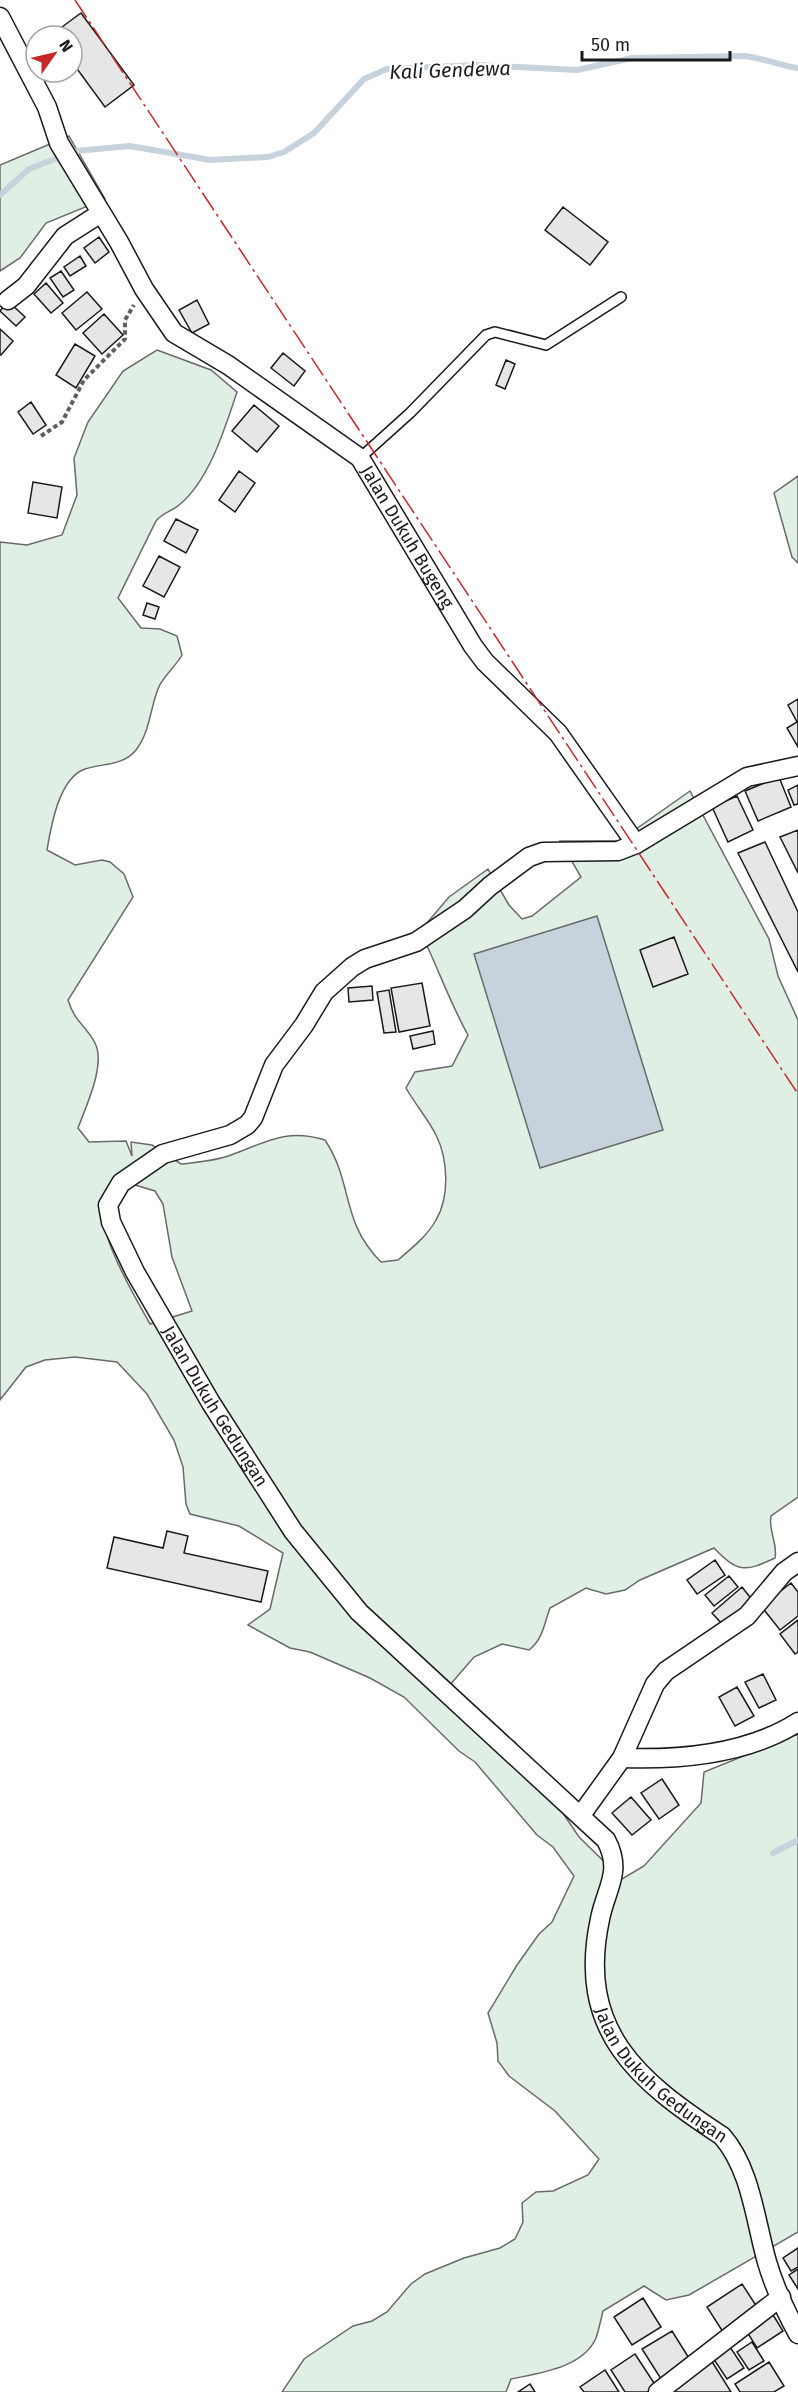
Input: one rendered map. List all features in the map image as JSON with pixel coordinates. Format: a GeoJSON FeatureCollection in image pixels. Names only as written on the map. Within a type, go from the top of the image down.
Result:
{"type":"FeatureCollection","features":[{"type":"Feature","properties":{"kind":"street","name":"Jalan Dukuh Bugeng"},"geometry":{"type":"LineString","coordinates":[[0,17],[47,107],[59,143],[144,290],[174,333],[228,365],[360,458],[473,646],[485,662],[558,733],[636,844]]}},
{"type":"Feature","properties":{"kind":"street"},"geometry":{"type":"LineString","coordinates":[[8,300],[26,286],[66,236],[101,213]]}},
{"type":"Feature","properties":{"kind":"street","name":"Jalan Dukuh Gedungan"},"geometry":{"type":"LineString","coordinates":[[798,766],[747,777],[636,844],[618,851],[543,852],[529,857],[490,886],[465,909],[416,942],[365,959],[340,976],[324,992],[304,1025],[274,1065],[253,1118],[247,1125],[230,1135],[163,1154],[121,1183],[112,1194],[108,1205],[111,1221],[135,1272],[211,1403],[293,1531],[359,1612],[606,1840],[614,1857],[614,1875],[600,1919],[595,1957],[598,1998],[607,2028],[624,2058],[651,2086],[722,2136],[729,2145],[749,2194],[767,2264],[798,2334]]}},
{"type":"Feature","properties":{"kind":"street"},"geometry":{"type":"LineString","coordinates":[[581,1815],[622,1758],[655,1684],[666,1671],[747,1616],[784,1572],[798,1562]]}},
{"type":"Feature","properties":{"kind":"street"},"geometry":{"type":"LineString","coordinates":[[622,1758],[658,1758],[723,1751],[768,1738],[798,1722]]}},
{"type":"Feature","properties":{"kind":"street"},"geometry":{"type":"LineString","coordinates":[[658,2392],[781,2297]]}},
{"type":"Feature","properties":{"kind":"lane"},"geometry":{"type":"LineString","coordinates":[[360,458],[410,413],[486,335],[495,332],[546,345],[621,297]]}},
{"type":"Feature","properties":{"kind":"path"},"geometry":{"type":"LineString","coordinates":[[41,436],[62,422],[84,380],[125,339],[125,320],[144,290]]}},
{"type":"Feature","properties":{"kind":"green space"},"geometry":{"type":"Polygon","coordinates":[[[69,136],[105,199],[46,223],[20,258],[0,271],[0,165],[69,136]]]}},
{"type":"Feature","properties":{"kind":"green space"},"geometry":{"type":"Polygon","coordinates":[[[157,350],[211,370],[237,392],[215,453],[199,482],[179,505],[156,521],[118,598],[141,628],[160,629],[177,636],[182,655],[160,685],[147,728],[136,750],[125,759],[85,769],[76,774],[63,792],[51,828],[47,850],[75,865],[102,860],[110,862],[124,874],[133,897],[68,1000],[74,1014],[92,1037],[98,1052],[94,1086],[78,1128],[89,1142],[126,1141],[132,1156],[131,1142],[152,1145],[181,1164],[219,1159],[266,1141],[288,1136],[299,1135],[325,1140],[340,1172],[359,1232],[368,1247],[381,1262],[398,1260],[433,1226],[444,1200],[446,1178],[443,1155],[433,1129],[406,1088],[415,1072],[452,1066],[468,1035],[420,931],[449,897],[488,869],[509,905],[522,919],[532,916],[581,877],[560,841],[619,841],[690,791],[769,939],[778,976],[798,1020],[798,1497],[771,1516],[775,1558],[756,1566],[742,1568],[729,1562],[714,1548],[640,1580],[625,1590],[606,1594],[586,1588],[550,1608],[540,1636],[529,1650],[502,1644],[474,1657],[449,1686],[496,1731],[515,1742],[579,1837],[622,1879],[644,1866],[701,1803],[704,1772],[798,1734],[798,2232],[689,2295],[666,2300],[644,2286],[603,2311],[596,2338],[581,2356],[559,2368],[511,2379],[506,2392],[282,2392],[304,2359],[353,2326],[372,2321],[387,2312],[411,2284],[425,2274],[464,2258],[500,2248],[515,2239],[523,2222],[522,2203],[536,2192],[553,2191],[588,2175],[599,2159],[555,2111],[509,2076],[498,2061],[497,2043],[488,2013],[517,1965],[539,1934],[552,1922],[574,1876],[553,1847],[537,1835],[475,1762],[459,1751],[404,1697],[370,1678],[310,1652],[290,1648],[248,1625],[270,1609],[283,1553],[239,1526],[190,1514],[186,1504],[183,1467],[174,1440],[147,1394],[117,1362],[75,1357],[45,1360],[26,1367],[0,1400],[0,542],[27,545],[62,535],[77,495],[74,458],[88,422],[123,371],[157,350]],[[115,1179],[104,1194],[102,1207],[104,1223],[116,1260],[150,1324],[192,1311],[172,1257],[163,1204],[155,1191],[115,1179]]]}},
{"type":"Feature","properties":{"kind":"green space"},"geometry":{"type":"Polygon","coordinates":[[[798,476],[798,563],[792,557],[774,493],[798,476]]]}},
{"type":"Feature","properties":{"kind":"shaded area"},"geometry":{"type":"Polygon","coordinates":[[[597,916],[663,1130],[540,1168],[474,954],[597,916]]]}},
{"type":"Feature","properties":{"kind":"building"},"geometry":{"type":"Polygon","coordinates":[[[81,13],[134,85],[105,107],[84,78],[84,24],[66,24],[81,13]]]}},
{"type":"Feature","properties":{"kind":"building"},"geometry":{"type":"Polygon","coordinates":[[[563,207],[608,242],[590,265],[545,230],[563,207]]]}},
{"type":"Feature","properties":{"kind":"building"},"geometry":{"type":"Polygon","coordinates":[[[99,237],[109,252],[95,263],[84,248],[99,237]]]}},
{"type":"Feature","properties":{"kind":"building"},"geometry":{"type":"Polygon","coordinates":[[[80,256],[86,266],[70,276],[64,267],[80,256]]]}},
{"type":"Feature","properties":{"kind":"building"},"geometry":{"type":"Polygon","coordinates":[[[61,271],[74,290],[63,297],[50,278],[61,271]]]}},
{"type":"Feature","properties":{"kind":"building"},"geometry":{"type":"Polygon","coordinates":[[[46,283],[63,303],[51,313],[34,294],[46,283]]]}},
{"type":"Feature","properties":{"kind":"building"},"geometry":{"type":"Polygon","coordinates":[[[87,292],[102,309],[76,330],[62,313],[87,292]]]}},
{"type":"Feature","properties":{"kind":"building"},"geometry":{"type":"Polygon","coordinates":[[[197,300],[209,324],[192,333],[179,310],[197,300]]]}},
{"type":"Feature","properties":{"kind":"building"},"geometry":{"type":"Polygon","coordinates":[[[8,301],[25,317],[16,326],[0,311],[8,301]]]}},
{"type":"Feature","properties":{"kind":"building"},"geometry":{"type":"Polygon","coordinates":[[[104,314],[123,335],[102,354],[83,333],[104,314]]]}},
{"type":"Feature","properties":{"kind":"building"},"geometry":{"type":"Polygon","coordinates":[[[0,329],[13,341],[1,355],[0,355],[0,329]]]}},
{"type":"Feature","properties":{"kind":"building"},"geometry":{"type":"Polygon","coordinates":[[[75,344],[95,356],[76,388],[56,375],[75,344]]]}},
{"type":"Feature","properties":{"kind":"building"},"geometry":{"type":"Polygon","coordinates":[[[283,353],[305,371],[294,386],[271,368],[283,353]]]}},
{"type":"Feature","properties":{"kind":"building"},"geometry":{"type":"Polygon","coordinates":[[[506,360],[515,364],[505,389],[496,385],[506,360]]]}},
{"type":"Feature","properties":{"kind":"building"},"geometry":{"type":"Polygon","coordinates":[[[31,402],[46,425],[33,434],[18,412],[31,402]]]}},
{"type":"Feature","properties":{"kind":"building"},"geometry":{"type":"Polygon","coordinates":[[[254,405],[279,426],[257,452],[232,431],[254,405]]]}},
{"type":"Feature","properties":{"kind":"building"},"geometry":{"type":"Polygon","coordinates":[[[239,471],[255,483],[235,512],[219,500],[239,471]]]}},
{"type":"Feature","properties":{"kind":"building"},"geometry":{"type":"Polygon","coordinates":[[[33,482],[62,487],[57,518],[28,513],[33,482]]]}},
{"type":"Feature","properties":{"kind":"building"},"geometry":{"type":"Polygon","coordinates":[[[176,519],[198,530],[186,553],[164,541],[176,519]]]}},
{"type":"Feature","properties":{"kind":"building"},"geometry":{"type":"Polygon","coordinates":[[[159,556],[180,567],[164,597],[143,586],[159,556]]]}},
{"type":"Feature","properties":{"kind":"building"},"geometry":{"type":"Polygon","coordinates":[[[147,603],[159,607],[155,619],[143,615],[147,603]]]}},
{"type":"Feature","properties":{"kind":"building"},"geometry":{"type":"Polygon","coordinates":[[[798,699],[798,747],[787,728],[797,722],[788,705],[798,699]]]}},
{"type":"Feature","properties":{"kind":"building"},"geometry":{"type":"Polygon","coordinates":[[[779,777],[791,807],[758,821],[745,791],[779,777]]]}},
{"type":"Feature","properties":{"kind":"building"},"geometry":{"type":"Polygon","coordinates":[[[798,785],[798,804],[794,805],[788,790],[798,785]]]}},
{"type":"Feature","properties":{"kind":"building"},"geometry":{"type":"Polygon","coordinates":[[[737,796],[753,830],[728,842],[712,807],[737,796]]]}},
{"type":"Feature","properties":{"kind":"building"},"geometry":{"type":"Polygon","coordinates":[[[798,830],[798,873],[780,837],[798,830]]]}},
{"type":"Feature","properties":{"kind":"building"},"geometry":{"type":"Polygon","coordinates":[[[765,842],[798,912],[798,972],[738,853],[765,842]]]}},
{"type":"Feature","properties":{"kind":"building"},"geometry":{"type":"Polygon","coordinates":[[[674,937],[688,974],[653,987],[640,950],[674,937]]]}},
{"type":"Feature","properties":{"kind":"building"},"geometry":{"type":"Polygon","coordinates":[[[422,983],[430,1026],[399,1032],[391,988],[422,983]]]}},
{"type":"Feature","properties":{"kind":"building"},"geometry":{"type":"Polygon","coordinates":[[[372,986],[373,1000],[349,1002],[348,988],[372,986]]]}},
{"type":"Feature","properties":{"kind":"building"},"geometry":{"type":"Polygon","coordinates":[[[389,990],[396,1032],[384,1033],[377,992],[389,990]]]}},
{"type":"Feature","properties":{"kind":"building"},"geometry":{"type":"Polygon","coordinates":[[[433,1031],[435,1044],[413,1049],[410,1036],[433,1031]]]}},
{"type":"Feature","properties":{"kind":"building"},"geometry":{"type":"Polygon","coordinates":[[[167,1531],[188,1536],[184,1553],[268,1571],[261,1602],[107,1568],[114,1537],[163,1548],[167,1531]]]}},
{"type":"Feature","properties":{"kind":"building"},"geometry":{"type":"Polygon","coordinates":[[[715,1560],[725,1575],[697,1594],[687,1580],[715,1560]]]}},
{"type":"Feature","properties":{"kind":"building"},"geometry":{"type":"Polygon","coordinates":[[[729,1576],[738,1587],[714,1606],[705,1595],[729,1576]]]}},
{"type":"Feature","properties":{"kind":"building"},"geometry":{"type":"Polygon","coordinates":[[[791,1583],[798,1592],[798,1616],[780,1630],[761,1606],[791,1583]]]}},
{"type":"Feature","properties":{"kind":"building"},"geometry":{"type":"Polygon","coordinates":[[[742,1587],[753,1601],[724,1626],[712,1613],[742,1587]]]}},
{"type":"Feature","properties":{"kind":"building"},"geometry":{"type":"Polygon","coordinates":[[[798,1620],[798,1652],[795,1654],[780,1634],[798,1620]]]}},
{"type":"Feature","properties":{"kind":"building"},"geometry":{"type":"Polygon","coordinates":[[[763,1674],[776,1700],[759,1708],[745,1682],[763,1674]]]}},
{"type":"Feature","properties":{"kind":"building"},"geometry":{"type":"Polygon","coordinates":[[[737,1687],[754,1716],[735,1726],[719,1697],[737,1687]]]}},
{"type":"Feature","properties":{"kind":"building"},"geometry":{"type":"Polygon","coordinates":[[[662,1779],[679,1805],[659,1819],[641,1793],[662,1779]]]}},
{"type":"Feature","properties":{"kind":"building"},"geometry":{"type":"Polygon","coordinates":[[[631,1797],[651,1820],[632,1835],[612,1813],[631,1797]]]}},
{"type":"Feature","properties":{"kind":"building"},"geometry":{"type":"Polygon","coordinates":[[[798,2248],[798,2267],[791,2271],[783,2258],[798,2248]]]}},
{"type":"Feature","properties":{"kind":"building"},"geometry":{"type":"Polygon","coordinates":[[[798,2269],[798,2289],[789,2275],[798,2269]]]}},
{"type":"Feature","properties":{"kind":"building"},"geometry":{"type":"Polygon","coordinates":[[[742,2284],[759,2310],[723,2332],[707,2307],[742,2284]]]}},
{"type":"Feature","properties":{"kind":"building"},"geometry":{"type":"Polygon","coordinates":[[[643,2298],[661,2327],[632,2345],[614,2317],[643,2298]]]}},
{"type":"Feature","properties":{"kind":"building"},"geometry":{"type":"Polygon","coordinates":[[[770,2310],[783,2331],[757,2348],[744,2327],[770,2310]]]}},
{"type":"Feature","properties":{"kind":"building"},"geometry":{"type":"Polygon","coordinates":[[[672,2331],[692,2363],[663,2382],[642,2349],[672,2331]]]}},
{"type":"Feature","properties":{"kind":"building"},"geometry":{"type":"Polygon","coordinates":[[[752,2342],[764,2361],[749,2370],[737,2352],[752,2342]]]}},
{"type":"Feature","properties":{"kind":"building"},"geometry":{"type":"Polygon","coordinates":[[[728,2344],[744,2368],[727,2379],[711,2355],[728,2344]]]}},
{"type":"Feature","properties":{"kind":"building"},"geometry":{"type":"Polygon","coordinates":[[[635,2354],[656,2386],[647,2392],[625,2392],[611,2370],[635,2354]]]}},
{"type":"Feature","properties":{"kind":"building"},"geometry":{"type":"Polygon","coordinates":[[[711,2360],[731,2392],[675,2392],[671,2386],[711,2360]]]}},
{"type":"Feature","properties":{"kind":"building"},"geometry":{"type":"Polygon","coordinates":[[[769,2362],[784,2386],[774,2392],[740,2392],[735,2384],[769,2362]]]}},
{"type":"Feature","properties":{"kind":"building"},"geometry":{"type":"Polygon","coordinates":[[[605,2370],[619,2392],[584,2392],[580,2387],[605,2370]]]}},
{"type":"Feature","properties":{"kind":"building"},"geometry":{"type":"Polygon","coordinates":[[[530,2384],[535,2392],[518,2392],[530,2384]]]}},
{"type":"Feature","properties":{"kind":"waterway","name":"Kali Gendewa"},"geometry":{"type":"LineString","coordinates":[[0,195],[29,169],[76,151],[130,146],[210,160],[268,157],[284,152],[314,133],[364,79],[387,69],[478,65],[577,70],[632,58],[744,56],[798,68]]}},
{"type":"Feature","properties":{"kind":"waterway"},"geometry":{"type":"LineString","coordinates":[[773,1853],[798,1840]]}},
{"type":"Feature","properties":{"kind":"power"},"geometry":{"type":"LineString","coordinates":[[75,0],[798,1094]]}}]}
